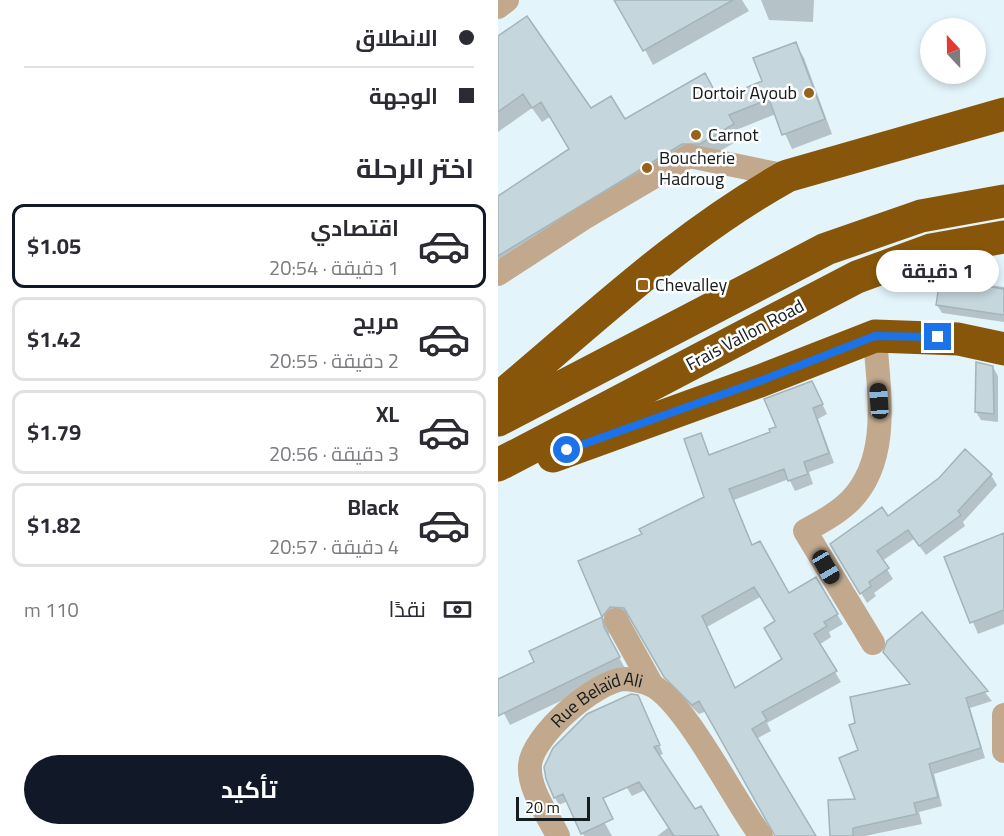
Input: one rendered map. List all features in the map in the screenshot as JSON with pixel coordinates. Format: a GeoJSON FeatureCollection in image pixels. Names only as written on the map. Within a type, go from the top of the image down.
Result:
{"type":"FeatureCollection","features":[{"type":"Feature","properties":{"kind":"highway"},"geometry":{"type":"LineString","coordinates":[[498,399],[620,292],[722,216],[787,176],[1004,114]]}},
{"type":"Feature","properties":{"kind":"highway"},"geometry":{"type":"LineString","coordinates":[[498,420],[826,249],[921,216],[1004,201]]}},
{"type":"Feature","properties":{"kind":"highway","name":"Frais Vallon Road"},"geometry":{"type":"LineString","coordinates":[[498,465],[857,277],[931,250],[1004,237]]}},
{"type":"Feature","properties":{"kind":"highway"},"geometry":{"type":"LineString","coordinates":[[498,476],[760,381],[875,336],[958,339],[1004,349]]}},
{"type":"Feature","properties":{"kind":"street"},"geometry":{"type":"LineString","coordinates":[[498,7],[507,0]]}},
{"type":"Feature","properties":{"kind":"street"},"geometry":{"type":"LineString","coordinates":[[498,274],[584,218],[689,156],[787,176]]}},
{"type":"Feature","properties":{"kind":"street"},"geometry":{"type":"LineString","coordinates":[[873,643],[805,531],[852,499],[873,464],[881,423],[875,336]]}},
{"type":"Feature","properties":{"kind":"street"},"geometry":{"type":"LineString","coordinates":[[616,620],[652,685]]}},
{"type":"Feature","properties":{"kind":"street","name":"Rue Belaïd Ali"},"geometry":{"type":"LineString","coordinates":[[558,836],[530,778],[530,761],[567,711],[603,687],[624,679],[652,685],[680,711],[761,836]]}},
{"type":"Feature","properties":{"kind":"street"},"geometry":{"type":"LineString","coordinates":[[1004,715],[1004,751]]}},
{"type":"Feature","properties":{"kind":"building"},"geometry":{"type":"Polygon","coordinates":[[[614,0],[733,0],[643,51],[614,0]]]}},
{"type":"Feature","properties":{"kind":"building"},"geometry":{"type":"Polygon","coordinates":[[[527,16],[591,108],[611,96],[625,119],[705,73],[719,99],[762,81],[753,58],[796,42],[825,119],[782,135],[769,99],[729,115],[734,124],[700,144],[682,144],[498,256],[498,196],[569,149],[541,102],[532,108],[523,94],[498,112],[498,36],[527,16]]]}},
{"type":"Feature","properties":{"kind":"building"},"geometry":{"type":"Polygon","coordinates":[[[940,279],[1004,289],[1004,315],[936,305],[940,279]]]}},
{"type":"Feature","properties":{"kind":"building"},"geometry":{"type":"Polygon","coordinates":[[[976,362],[993,366],[994,414],[975,412],[976,362]]]}},
{"type":"Feature","properties":{"kind":"building"},"geometry":{"type":"Polygon","coordinates":[[[812,381],[823,404],[813,408],[829,453],[804,462],[808,474],[788,481],[784,469],[729,489],[752,545],[760,541],[789,593],[816,577],[838,614],[824,622],[827,626],[814,634],[837,671],[762,712],[767,720],[752,729],[816,836],[775,836],[699,701],[692,705],[664,677],[624,608],[610,607],[602,617],[578,561],[642,534],[639,529],[704,497],[684,439],[701,433],[709,455],[770,432],[769,429],[776,427],[764,399],[812,381]],[[754,587],[702,616],[735,688],[782,659],[764,628],[775,621],[754,587]]]}},
{"type":"Feature","properties":{"kind":"building"},"geometry":{"type":"Polygon","coordinates":[[[965,449],[992,474],[958,511],[961,515],[919,546],[908,530],[877,551],[889,568],[869,582],[871,586],[860,594],[830,544],[882,507],[888,516],[939,478],[965,449]]]}},
{"type":"Feature","properties":{"kind":"building"},"geometry":{"type":"Polygon","coordinates":[[[1004,533],[1004,610],[970,623],[944,557],[1004,533]]]}},
{"type":"Feature","properties":{"kind":"building"},"geometry":{"type":"Polygon","coordinates":[[[922,612],[988,691],[966,698],[981,748],[929,764],[938,797],[914,803],[917,814],[853,828],[853,836],[830,836],[828,800],[855,799],[839,758],[858,750],[849,725],[855,723],[850,697],[910,684],[883,652],[887,641],[922,612]]]}},
{"type":"Feature","properties":{"kind":"building"},"geometry":{"type":"Polygon","coordinates":[[[602,617],[604,627],[620,657],[498,716],[498,679],[534,662],[529,651],[602,617]]]}},
{"type":"Feature","properties":{"kind":"building"},"geometry":{"type":"Polygon","coordinates":[[[631,694],[638,695],[660,745],[654,747],[695,809],[701,806],[719,836],[674,836],[639,782],[603,798],[613,819],[581,834],[563,794],[554,798],[544,767],[553,748],[587,714],[631,694]]]}},
{"type":"Feature","properties":{"kind":"place","name":"Dortoir Ayoub"},"geometry":{"type":"Point","coordinates":[809,93]}},
{"type":"Feature","properties":{"kind":"place","name":"Carnot"},"geometry":{"type":"Point","coordinates":[696,135]}},
{"type":"Feature","properties":{"kind":"place","name":"Boucherie Hadroug"},"geometry":{"type":"Point","coordinates":[647,168]}},
{"type":"Feature","properties":{"kind":"place","name":"Chevalley"},"geometry":{"type":"Point","coordinates":[643,285]}},
{"type":"Feature","properties":{"kind":"route"},"geometry":{"type":"LineString","coordinates":[[567,450],[760,381],[875,336],[938,337]]}}]}
